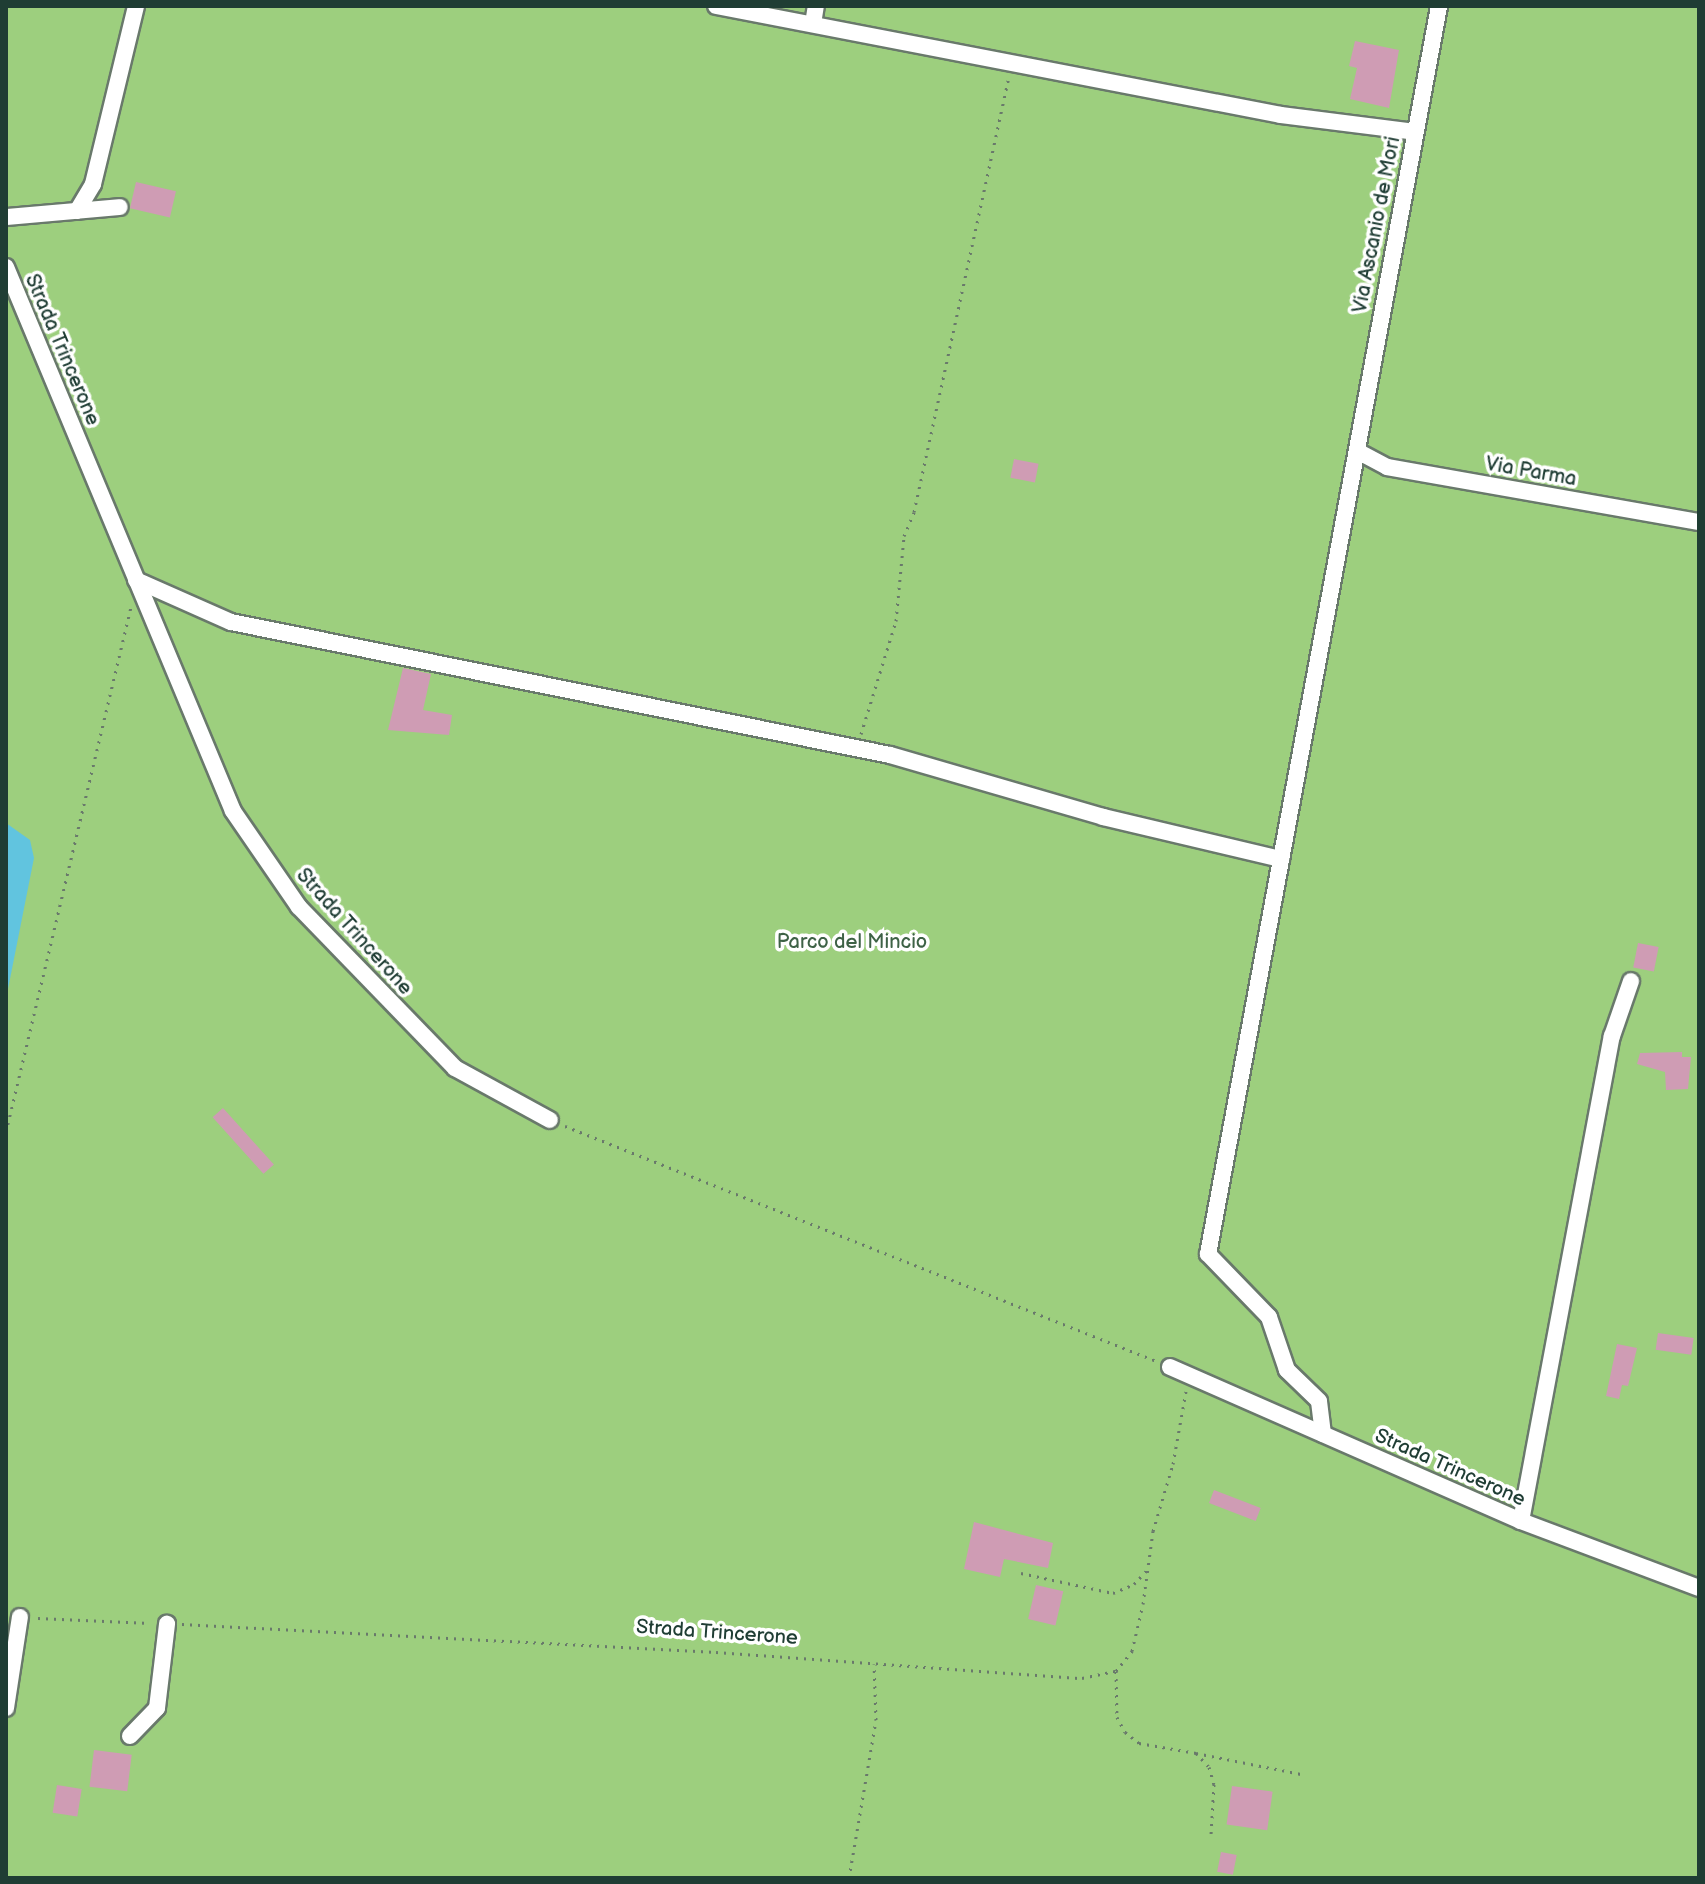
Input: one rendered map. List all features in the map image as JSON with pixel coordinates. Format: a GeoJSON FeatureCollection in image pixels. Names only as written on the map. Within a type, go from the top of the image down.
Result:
{"type":"FeatureCollection","features":[{"type":"Feature","properties":{"kind":"street"},"geometry":{"type":"LineString","coordinates":[[77,211],[93,184],[136,6]]}},
{"type":"Feature","properties":{"kind":"street"},"geometry":{"type":"LineString","coordinates":[[716,6],[1281,115],[1415,132]]}},
{"type":"Feature","properties":{"kind":"street"},"geometry":{"type":"LineString","coordinates":[[813,24],[816,6]]}},
{"type":"Feature","properties":{"kind":"street","name":"Via Ascanio de Mori"},"geometry":{"type":"LineString","coordinates":[[1323,1434],[1319,1401],[1287,1370],[1269,1317],[1208,1254],[1359,452],[1439,6]]}},
{"type":"Feature","properties":{"kind":"street"},"geometry":{"type":"LineString","coordinates":[[6,217],[120,207]]}},
{"type":"Feature","properties":{"kind":"street","name":"Strada Trincerone"},"geometry":{"type":"LineString","coordinates":[[6,267],[233,811],[299,907],[455,1068],[550,1120]]}},
{"type":"Feature","properties":{"kind":"street","name":"Via Parma"},"geometry":{"type":"LineString","coordinates":[[1359,452],[1387,467],[1699,522]]}},
{"type":"Feature","properties":{"kind":"street"},"geometry":{"type":"LineString","coordinates":[[136,580],[231,622],[478,668],[856,749],[990,782],[1103,817],[1281,859]]}},
{"type":"Feature","properties":{"kind":"street"},"geometry":{"type":"LineString","coordinates":[[1521,1521],[1612,1036],[1631,981]]}},
{"type":"Feature","properties":{"kind":"street","name":"Strada Trincerone"},"geometry":{"type":"LineString","coordinates":[[1170,1367],[1521,1521],[1699,1588]]}},
{"type":"Feature","properties":{"kind":"street"},"geometry":{"type":"LineString","coordinates":[[6,1708],[20,1617]]}},
{"type":"Feature","properties":{"kind":"street"},"geometry":{"type":"LineString","coordinates":[[130,1736],[157,1708],[167,1624]]}},
{"type":"Feature","properties":{"kind":"path"},"geometry":{"type":"LineString","coordinates":[[856,749],[896,621],[904,536],[914,512],[989,160],[1016,62]]}},
{"type":"Feature","properties":{"kind":"path"},"geometry":{"type":"LineString","coordinates":[[6,1132],[136,580]]}},
{"type":"Feature","properties":{"kind":"path"},"geometry":{"type":"LineString","coordinates":[[550,1120],[1170,1367]]}},
{"type":"Feature","properties":{"kind":"path"},"geometry":{"type":"LineString","coordinates":[[1189,1374],[1132,1651],[1116,1671],[1117,1717],[1125,1732],[1139,1743],[1301,1774]]}},
{"type":"Feature","properties":{"kind":"path"},"geometry":{"type":"LineString","coordinates":[[1021,1573],[1113,1593],[1134,1584],[1148,1570]]}},
{"type":"Feature","properties":{"kind":"path","name":"Strada Trincerone"},"geometry":{"type":"LineString","coordinates":[[20,1617],[874,1663],[1082,1678],[1116,1671]]}},
{"type":"Feature","properties":{"kind":"path"},"geometry":{"type":"LineString","coordinates":[[849,1878],[876,1720],[874,1663]]}},
{"type":"Feature","properties":{"kind":"path"},"geometry":{"type":"LineString","coordinates":[[1196,1753],[1209,1767],[1214,1784],[1211,1834]]}},
{"type":"Feature","properties":{"kind":"green space","name":"Parco del Mincio"},"geometry":{"type":"Polygon","coordinates":[[[6,6],[1699,6],[1699,1878],[6,1878],[6,6]]]}},
{"type":"Feature","properties":{"kind":"water"},"geometry":{"type":"Polygon","coordinates":[[[6,823],[30,840],[34,858],[6,999],[6,823]]]}},
{"type":"Feature","properties":{"kind":"building"},"geometry":{"type":"Polygon","coordinates":[[[1355,41],[1399,50],[1389,108],[1350,99],[1357,68],[1349,66],[1355,41]]]}},
{"type":"Feature","properties":{"kind":"building"},"geometry":{"type":"Polygon","coordinates":[[[136,182],[176,191],[170,218],[130,208],[136,182]]]}},
{"type":"Feature","properties":{"kind":"building"},"geometry":{"type":"Polygon","coordinates":[[[1014,459],[1039,464],[1035,482],[1010,478],[1014,459]]]}},
{"type":"Feature","properties":{"kind":"building"},"geometry":{"type":"Polygon","coordinates":[[[403,668],[431,674],[423,710],[452,715],[449,735],[388,730],[403,668]]]}},
{"type":"Feature","properties":{"kind":"building"},"geometry":{"type":"Polygon","coordinates":[[[1638,943],[1659,947],[1654,972],[1633,968],[1638,943]]]}},
{"type":"Feature","properties":{"kind":"building"},"geometry":{"type":"Polygon","coordinates":[[[1682,1052],[1682,1057],[1691,1057],[1688,1089],[1666,1090],[1665,1072],[1637,1064],[1640,1053],[1682,1052]]]}},
{"type":"Feature","properties":{"kind":"building"},"geometry":{"type":"Polygon","coordinates":[[[223,1108],[274,1164],[263,1174],[213,1117],[223,1108]]]}},
{"type":"Feature","properties":{"kind":"building"},"geometry":{"type":"Polygon","coordinates":[[[1658,1333],[1694,1338],[1691,1355],[1656,1350],[1658,1333]]]}},
{"type":"Feature","properties":{"kind":"building"},"geometry":{"type":"Polygon","coordinates":[[[1617,1344],[1637,1348],[1628,1386],[1622,1385],[1619,1399],[1606,1396],[1617,1344]]]}},
{"type":"Feature","properties":{"kind":"building"},"geometry":{"type":"Polygon","coordinates":[[[1214,1490],[1261,1508],[1256,1521],[1209,1503],[1214,1490]]]}},
{"type":"Feature","properties":{"kind":"building"},"geometry":{"type":"Polygon","coordinates":[[[974,1522],[1053,1543],[1048,1568],[1004,1559],[1000,1577],[964,1569],[974,1522]]]}},
{"type":"Feature","properties":{"kind":"building"},"geometry":{"type":"Polygon","coordinates":[[[1036,1585],[1063,1591],[1055,1625],[1028,1619],[1036,1585]]]}},
{"type":"Feature","properties":{"kind":"building"},"geometry":{"type":"Polygon","coordinates":[[[94,1750],[132,1755],[127,1791],[89,1787],[94,1750]]]}},
{"type":"Feature","properties":{"kind":"building"},"geometry":{"type":"Polygon","coordinates":[[[57,1785],[82,1789],[77,1817],[53,1813],[57,1785]]]}},
{"type":"Feature","properties":{"kind":"building"},"geometry":{"type":"Polygon","coordinates":[[[1232,1786],[1273,1792],[1267,1830],[1227,1825],[1232,1786]]]}},
{"type":"Feature","properties":{"kind":"building"},"geometry":{"type":"Polygon","coordinates":[[[1221,1852],[1237,1855],[1233,1875],[1217,1872],[1221,1852]]]}}]}
